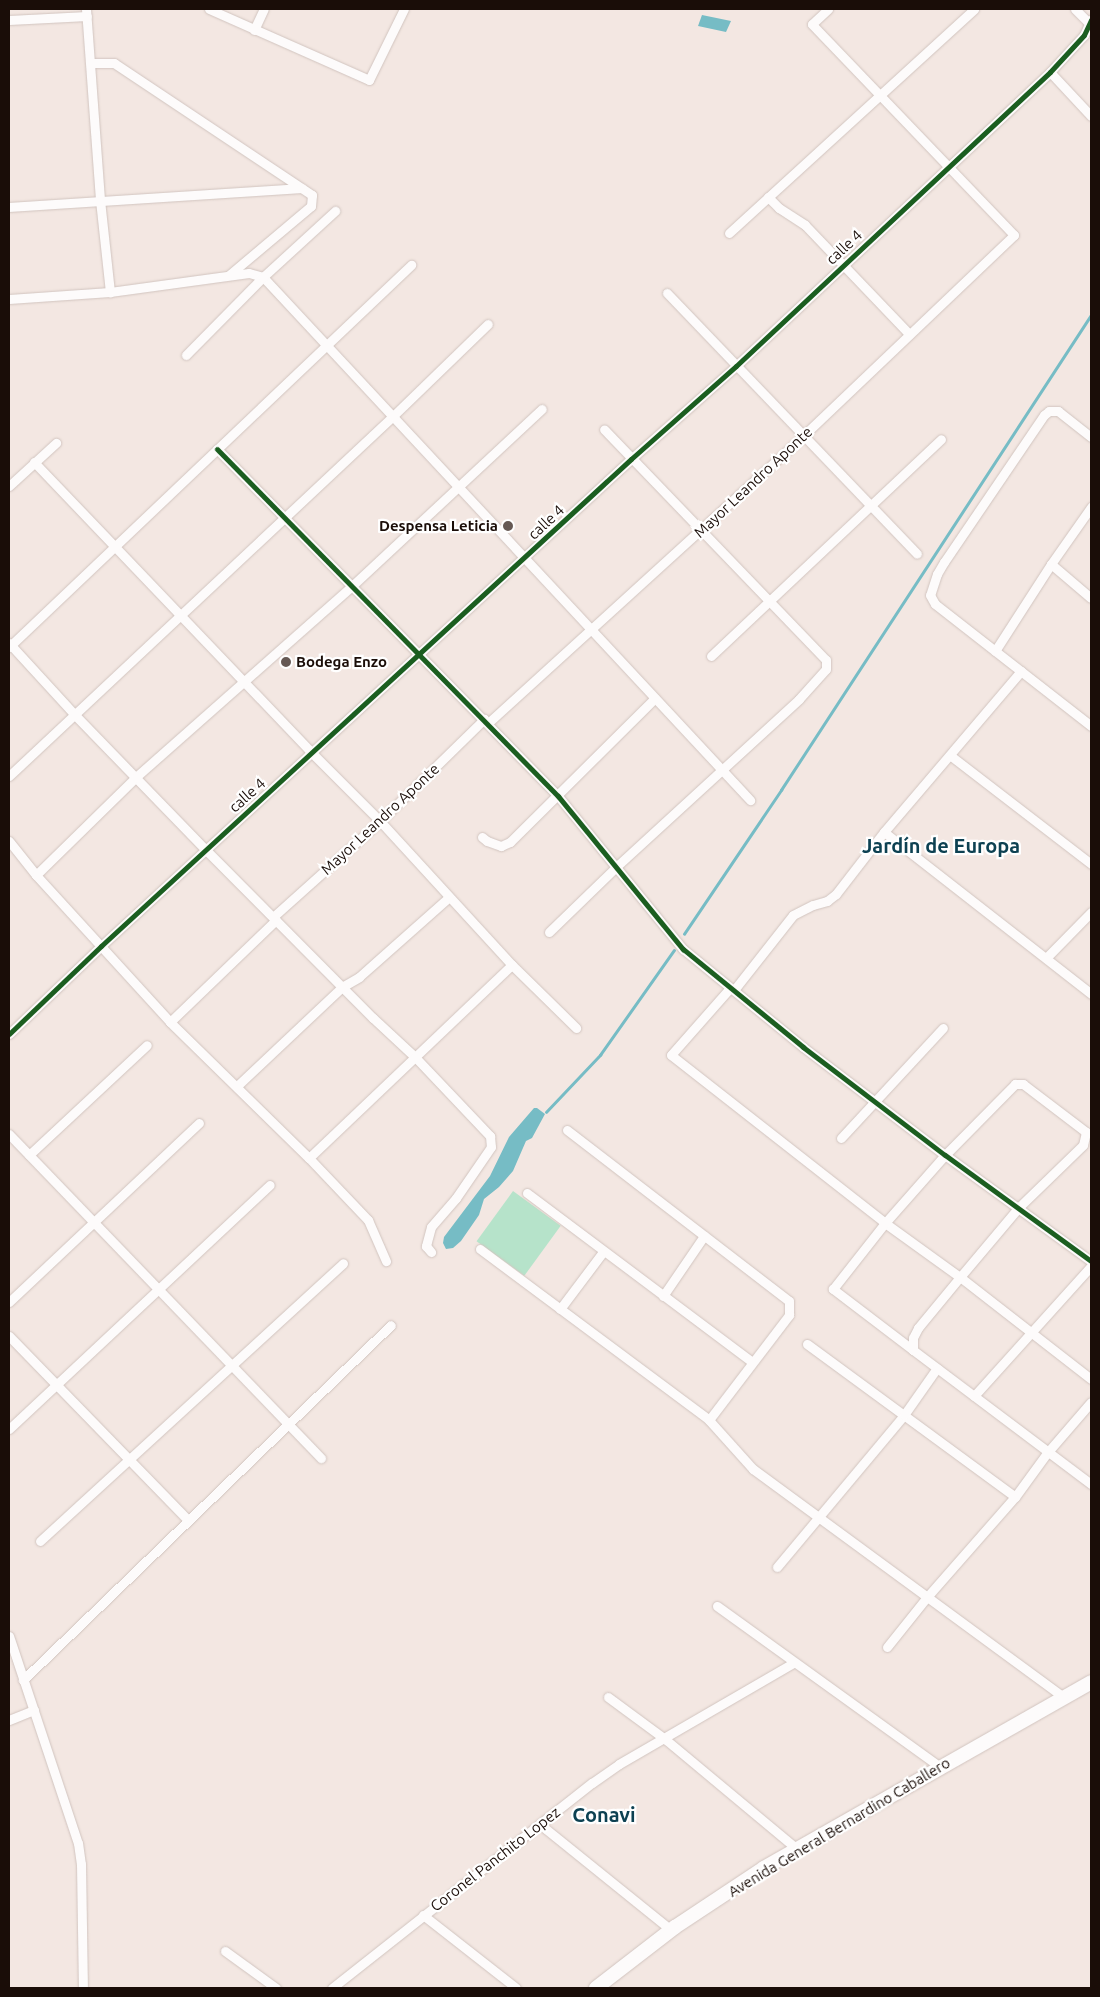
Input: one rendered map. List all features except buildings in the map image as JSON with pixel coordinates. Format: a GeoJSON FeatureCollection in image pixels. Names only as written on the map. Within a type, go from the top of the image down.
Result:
{"type":"FeatureCollection","features":[{"type":"Feature","properties":{"kind":"highway","name":"Avenida General Bernardino Caballero"},"geometry":{"type":"LineString","coordinates":[[596,1988],[671,1930],[764,1868],[1091,1682]]}},
{"type":"Feature","properties":{"kind":"street"},"geometry":{"type":"LineString","coordinates":[[209,9],[370,80],[404,9]]}},
{"type":"Feature","properties":{"kind":"street"},"geometry":{"type":"LineString","coordinates":[[254,30],[264,9]]}},
{"type":"Feature","properties":{"kind":"street"},"geometry":{"type":"LineString","coordinates":[[828,9],[812,24],[948,166]]}},
{"type":"Feature","properties":{"kind":"street"},"geometry":{"type":"LineString","coordinates":[[729,233],[974,9]]}},
{"type":"Feature","properties":{"kind":"street"},"geometry":{"type":"LineString","coordinates":[[1075,9],[1091,22]]}},
{"type":"Feature","properties":{"kind":"street"},"geometry":{"type":"LineString","coordinates":[[9,20],[87,12],[100,200],[110,292]]}},
{"type":"Feature","properties":{"kind":"street","name":"calle 4"},"geometry":{"type":"LineString","coordinates":[[9,1034],[101,946],[526,558],[631,459],[736,366],[1050,72],[1084,36],[1091,22]]}},
{"type":"Feature","properties":{"kind":"street"},"geometry":{"type":"LineString","coordinates":[[91,63],[114,64],[223,134],[312,195],[311,206],[228,275]]}},
{"type":"Feature","properties":{"kind":"street"},"geometry":{"type":"LineString","coordinates":[[1050,72],[1091,116]]}},
{"type":"Feature","properties":{"kind":"street","name":"Mayor Leandro Aponte"},"geometry":{"type":"LineString","coordinates":[[170,1022],[275,918],[486,721],[590,630],[804,436],[1014,235],[948,166]]}},
{"type":"Feature","properties":{"kind":"street"},"geometry":{"type":"LineString","coordinates":[[9,207],[301,188]]}},
{"type":"Feature","properties":{"kind":"street"},"geometry":{"type":"LineString","coordinates":[[768,197],[779,208],[805,224],[909,334]]}},
{"type":"Feature","properties":{"kind":"street"},"geometry":{"type":"LineString","coordinates":[[186,355],[263,277],[335,211]]}},
{"type":"Feature","properties":{"kind":"street"},"geometry":{"type":"LineString","coordinates":[[411,265],[9,645],[206,850],[342,987],[416,1058],[490,1136],[491,1147],[456,1198],[431,1227],[426,1246],[432,1252]]}},
{"type":"Feature","properties":{"kind":"street"},"geometry":{"type":"LineString","coordinates":[[9,299],[110,292],[249,273],[263,277],[750,800]]}},
{"type":"Feature","properties":{"kind":"street"},"geometry":{"type":"LineString","coordinates":[[667,293],[918,554]]}},
{"type":"Feature","properties":{"kind":"street"},"geometry":{"type":"LineString","coordinates":[[9,776],[394,416],[488,324]]}},
{"type":"Feature","properties":{"kind":"street"},"geometry":{"type":"LineString","coordinates":[[36,875],[136,777],[353,585],[542,409]]}},
{"type":"Feature","properties":{"kind":"street"},"geometry":{"type":"LineString","coordinates":[[1091,437],[1058,411],[1049,411],[937,574],[930,595],[935,604],[1091,726]]}},
{"type":"Feature","properties":{"kind":"street"},"geometry":{"type":"LineString","coordinates":[[549,932],[617,866],[799,699],[826,669],[826,660],[604,430]]}},
{"type":"Feature","properties":{"kind":"street"},"geometry":{"type":"LineString","coordinates":[[711,656],[941,439]]}},
{"type":"Feature","properties":{"kind":"street"},"geometry":{"type":"LineString","coordinates":[[9,486],[56,443]]}},
{"type":"Feature","properties":{"kind":"street"},"geometry":{"type":"LineString","coordinates":[[218,449],[284,519],[353,585],[558,796],[684,949],[803,1047],[945,1155],[1091,1261]]}},
{"type":"Feature","properties":{"kind":"street"},"geometry":{"type":"LineString","coordinates":[[34,462],[116,545],[312,753],[380,820],[449,898],[576,1028]]}},
{"type":"Feature","properties":{"kind":"street"},"geometry":{"type":"LineString","coordinates":[[995,651],[1051,564],[1091,507]]}},
{"type":"Feature","properties":{"kind":"street"},"geometry":{"type":"LineString","coordinates":[[1051,564],[1091,598]]}},
{"type":"Feature","properties":{"kind":"street"},"geometry":{"type":"LineString","coordinates":[[1021,671],[951,756],[884,832],[836,894],[827,902],[813,905],[793,915],[732,989],[671,1055],[885,1223],[960,1276],[1091,1379]]}},
{"type":"Feature","properties":{"kind":"street"},"geometry":{"type":"LineString","coordinates":[[482,837],[501,846],[510,842],[655,698]]}},
{"type":"Feature","properties":{"kind":"street"},"geometry":{"type":"LineString","coordinates":[[951,756],[1091,864]]}},
{"type":"Feature","properties":{"kind":"street"},"geometry":{"type":"LineString","coordinates":[[884,832],[1091,994]]}},
{"type":"Feature","properties":{"kind":"street"},"geometry":{"type":"LineString","coordinates":[[9,841],[36,875],[170,1022],[309,1158],[368,1220],[386,1261]]}},
{"type":"Feature","properties":{"kind":"street"},"geometry":{"type":"LineString","coordinates":[[236,1086],[342,987],[359,977],[449,898]]}},
{"type":"Feature","properties":{"kind":"street"},"geometry":{"type":"LineString","coordinates":[[1046,958],[1091,912]]}},
{"type":"Feature","properties":{"kind":"street"},"geometry":{"type":"LineString","coordinates":[[309,1158],[416,1058],[512,964]]}},
{"type":"Feature","properties":{"kind":"street"},"geometry":{"type":"LineString","coordinates":[[841,1138],[942,1028]]}},
{"type":"Feature","properties":{"kind":"street"},"geometry":{"type":"LineString","coordinates":[[29,1155],[147,1045]]}},
{"type":"Feature","properties":{"kind":"street"},"geometry":{"type":"LineString","coordinates":[[913,1350],[913,1338],[918,1328],[960,1276],[1019,1207],[1083,1145],[1086,1132],[1024,1084],[1016,1084],[945,1155],[885,1223],[833,1289],[1047,1453],[1091,1484]]}},
{"type":"Feature","properties":{"kind":"street"},"geometry":{"type":"LineString","coordinates":[[9,1302],[199,1123]]}},
{"type":"Feature","properties":{"kind":"street"},"geometry":{"type":"LineString","coordinates":[[567,1130],[789,1301],[789,1314],[709,1420]]}},
{"type":"Feature","properties":{"kind":"street"},"geometry":{"type":"LineString","coordinates":[[9,1134],[322,1458]]}},
{"type":"Feature","properties":{"kind":"street"},"geometry":{"type":"LineString","coordinates":[[9,1430],[270,1185]]}},
{"type":"Feature","properties":{"kind":"street"},"geometry":{"type":"LineString","coordinates":[[527,1193],[752,1362]]}},
{"type":"Feature","properties":{"kind":"street"},"geometry":{"type":"LineString","coordinates":[[663,1296],[704,1236]]}},
{"type":"Feature","properties":{"kind":"street"},"geometry":{"type":"LineString","coordinates":[[480,1249],[709,1420],[753,1469],[1063,1697]]}},
{"type":"Feature","properties":{"kind":"street"},"geometry":{"type":"LineString","coordinates":[[560,1309],[604,1252]]}},
{"type":"Feature","properties":{"kind":"street"},"geometry":{"type":"LineString","coordinates":[[40,1541],[343,1263]]}},
{"type":"Feature","properties":{"kind":"street"},"geometry":{"type":"LineString","coordinates":[[974,1396],[1091,1266]]}},
{"type":"Feature","properties":{"kind":"street"},"geometry":{"type":"LineString","coordinates":[[23,1680],[391,1325]]}},
{"type":"Feature","properties":{"kind":"street"},"geometry":{"type":"LineString","coordinates":[[9,1336],[188,1520]]}},
{"type":"Feature","properties":{"kind":"street"},"geometry":{"type":"LineString","coordinates":[[807,1344],[1015,1497]]}},
{"type":"Feature","properties":{"kind":"street"},"geometry":{"type":"LineString","coordinates":[[776,1567],[904,1415],[938,1368]]}},
{"type":"Feature","properties":{"kind":"street"},"geometry":{"type":"LineString","coordinates":[[887,1647],[927,1597],[1015,1497],[1047,1453],[1091,1402]]}},
{"type":"Feature","properties":{"kind":"street"},"geometry":{"type":"LineString","coordinates":[[717,1606],[793,1663],[940,1767]]}},
{"type":"Feature","properties":{"kind":"street"},"geometry":{"type":"LineString","coordinates":[[9,1636],[78,1843],[81,1864],[83,1988]]}},
{"type":"Feature","properties":{"kind":"street","name":"Coronel Panchito Lopez"},"geometry":{"type":"LineString","coordinates":[[332,1988],[423,1915],[619,1764],[793,1663]]}},
{"type":"Feature","properties":{"kind":"street"},"geometry":{"type":"LineString","coordinates":[[608,1697],[665,1739],[797,1850]]}},
{"type":"Feature","properties":{"kind":"street"},"geometry":{"type":"LineString","coordinates":[[9,1720],[34,1710]]}},
{"type":"Feature","properties":{"kind":"street"},"geometry":{"type":"LineString","coordinates":[[541,1825],[671,1930]]}},
{"type":"Feature","properties":{"kind":"street"},"geometry":{"type":"LineString","coordinates":[[423,1915],[516,1988]]}},
{"type":"Feature","properties":{"kind":"street"},"geometry":{"type":"LineString","coordinates":[[225,1951],[276,1988]]}},
{"type":"Feature","properties":{"kind":"green space"},"geometry":{"type":"Polygon","coordinates":[[[513,1191],[561,1226],[524,1276],[477,1241],[513,1191]]]}},
{"type":"Feature","properties":{"kind":"water"},"geometry":{"type":"Polygon","coordinates":[[[702,15],[731,21],[726,32],[698,26],[702,15]]]}},
{"type":"Feature","properties":{"kind":"water"},"geometry":{"type":"Polygon","coordinates":[[[534,1108],[545,1114],[532,1138],[526,1141],[513,1171],[499,1187],[484,1199],[479,1215],[461,1241],[453,1248],[446,1249],[443,1243],[444,1237],[490,1176],[509,1137],[534,1108]]]}},
{"type":"Feature","properties":{"kind":"waterway"},"geometry":{"type":"LineString","coordinates":[[684,934],[781,790],[1091,315]]}},
{"type":"Feature","properties":{"kind":"waterway"},"geometry":{"type":"LineString","coordinates":[[546,1112],[600,1055],[674,950]]}},
{"type":"Feature","properties":{"kind":"cycle path"},"geometry":{"type":"LineString","coordinates":[[9,1034],[101,946],[631,459],[736,366],[1050,72],[1084,35],[1091,20]]}},
{"type":"Feature","properties":{"kind":"cycle path"},"geometry":{"type":"LineString","coordinates":[[217,449],[558,796],[683,949],[803,1047],[945,1155],[1091,1261]]}},
{"type":"Feature","properties":{"kind":"place","name":"Despensa Leticia"},"geometry":{"type":"Point","coordinates":[508,526]}},
{"type":"Feature","properties":{"kind":"place","name":"Bodega Enzo"},"geometry":{"type":"Point","coordinates":[286,662]}},
{"type":"Feature","properties":{"kind":"district","name":"Jardín de Europa"},"geometry":{"type":"Point","coordinates":[941,845]}},
{"type":"Feature","properties":{"kind":"district","name":"Conavi"},"geometry":{"type":"Point","coordinates":[604,1814]}}]}
